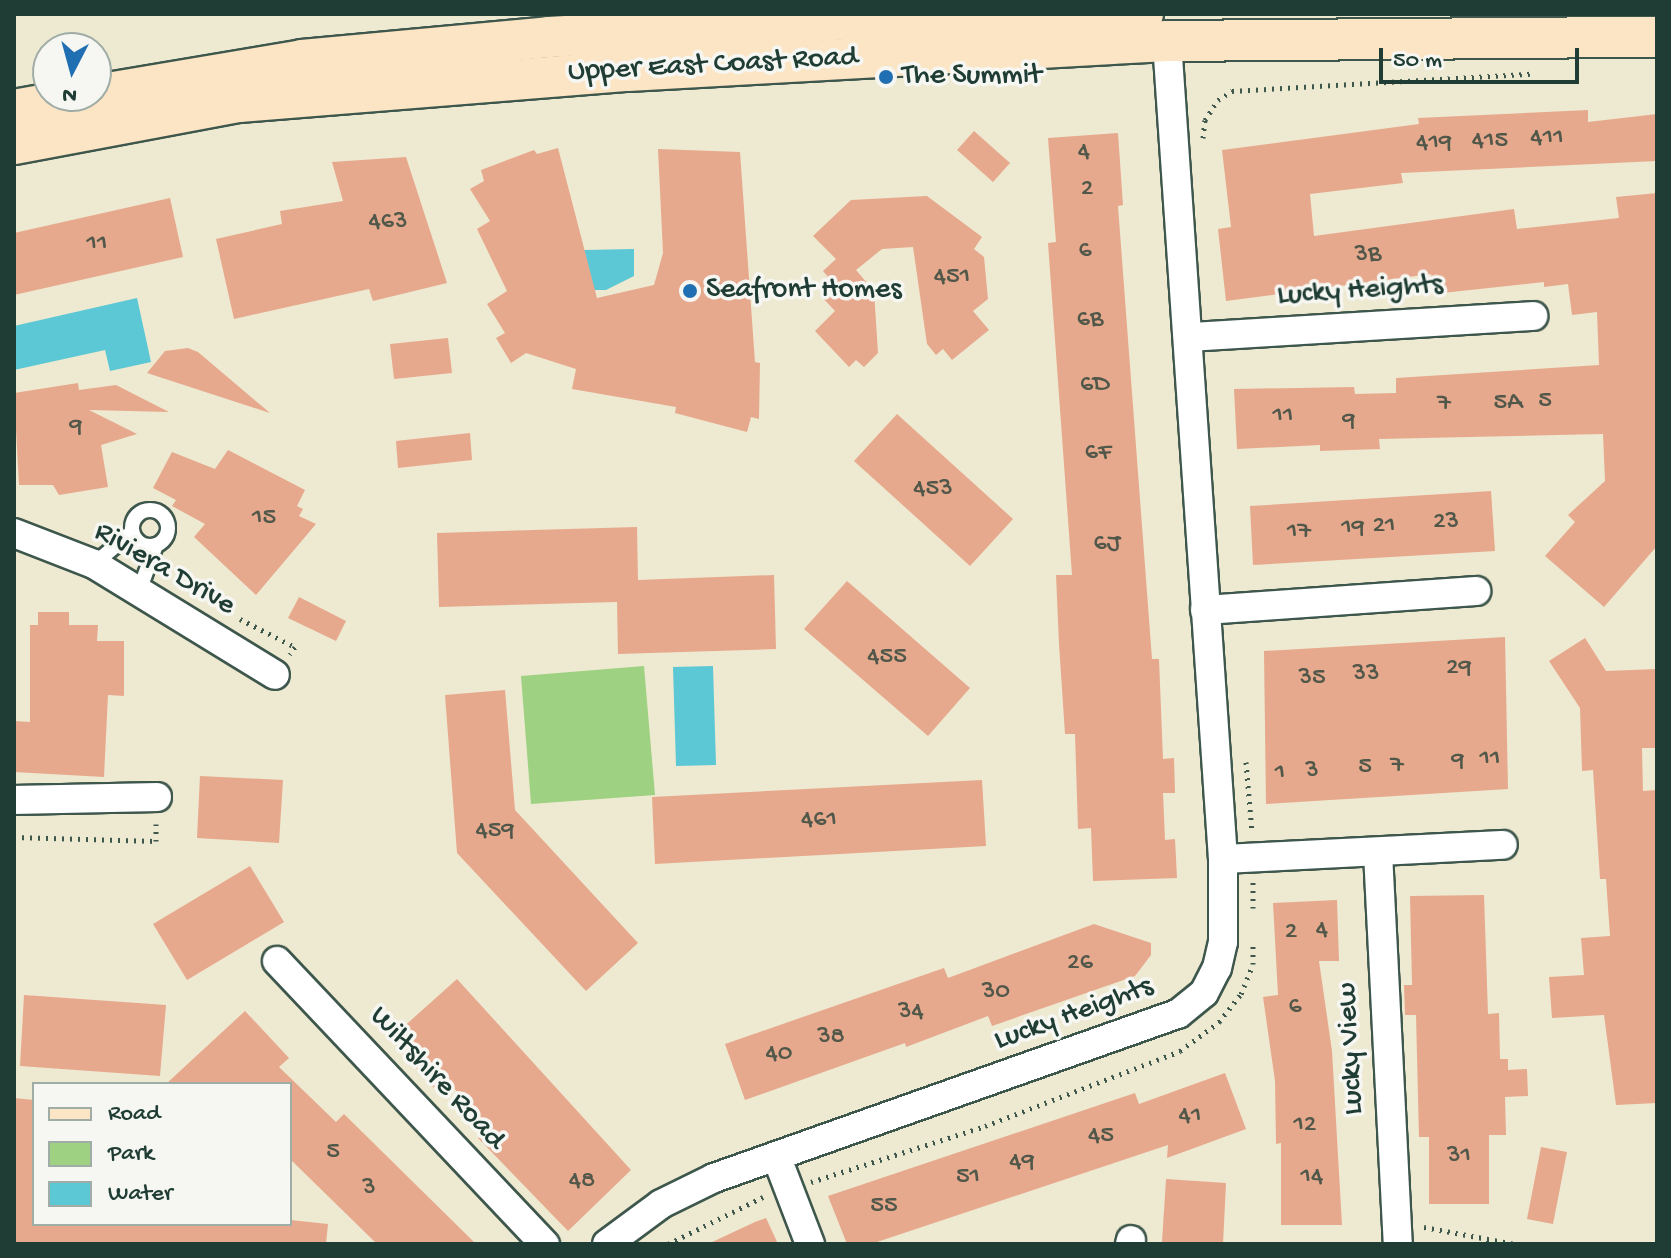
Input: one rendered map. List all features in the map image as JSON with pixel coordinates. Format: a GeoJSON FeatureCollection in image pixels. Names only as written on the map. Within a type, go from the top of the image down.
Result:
{"type":"FeatureCollection","features":[{"type":"Feature","properties":{"kind":"main road","name":"Upper East Coast Road"},"geometry":{"type":"LineString","coordinates":[[112,93],[302,60],[548,31],[851,19],[1161,23],[1657,37]]}},
{"type":"Feature","properties":{"kind":"main road","name":"Upper East Coast Road"},"geometry":{"type":"LineString","coordinates":[[14,144],[311,93],[1161,23]]}},
{"type":"Feature","properties":{"kind":"street","name":"Lucky Heights"},"geometry":{"type":"LineString","coordinates":[[607,1244],[673,1198],[1178,1014],[1204,993],[1217,968],[1223,942],[1223,859],[1190,337],[1161,23]]}},
{"type":"Feature","properties":{"kind":"street","name":"Lucky Heights"},"geometry":{"type":"LineString","coordinates":[[1190,337],[1533,316]]}},
{"type":"Feature","properties":{"kind":"street","name":"Riviera Drive"},"geometry":{"type":"LineString","coordinates":[[14,533],[94,564],[275,675]]}},
{"type":"Feature","properties":{"kind":"street"},"geometry":{"type":"LineString","coordinates":[[1205,610],[1476,591]]}},
{"type":"Feature","properties":{"kind":"street"},"geometry":{"type":"LineString","coordinates":[[14,800],[157,797]]}},
{"type":"Feature","properties":{"kind":"street"},"geometry":{"type":"LineString","coordinates":[[1223,859],[1258,871],[1378,853],[1503,845]]}},
{"type":"Feature","properties":{"kind":"street","name":"Lucky View"},"geometry":{"type":"LineString","coordinates":[[1378,853],[1407,1238]]}},
{"type":"Feature","properties":{"kind":"street","name":"Wiltshire Road"},"geometry":{"type":"LineString","coordinates":[[277,961],[545,1244]]}},
{"type":"Feature","properties":{"kind":"street"},"geometry":{"type":"LineString","coordinates":[[777,1158],[810,1244]]}},
{"type":"Feature","properties":{"kind":"lane"},"geometry":{"type":"LineString","coordinates":[[94,564],[132,532],[143,512],[161,513],[169,533],[156,545],[139,591]]}},
{"type":"Feature","properties":{"kind":"lane"},"geometry":{"type":"LineString","coordinates":[[132,532],[143,545],[156,545]]}},
{"type":"Feature","properties":{"kind":"path"},"geometry":{"type":"LineString","coordinates":[[1203,141],[1205,120],[1218,100],[1232,91],[1534,74]]}},
{"type":"Feature","properties":{"kind":"path"},"geometry":{"type":"LineString","coordinates":[[1245,749],[1258,871],[1253,921]]}},
{"type":"Feature","properties":{"kind":"path"},"geometry":{"type":"LineString","coordinates":[[14,837],[156,841],[157,797]]}},
{"type":"Feature","properties":{"kind":"path"},"geometry":{"type":"LineString","coordinates":[[668,1244],[744,1203],[985,1126],[1180,1051],[1219,1022],[1241,994],[1253,964],[1253,935]]}},
{"type":"Feature","properties":{"kind":"path"},"geometry":{"type":"LineString","coordinates":[[1407,1238],[1514,1244]]}},
{"type":"Feature","properties":{"kind":"path"},"geometry":{"type":"LineString","coordinates":[[1539,1244],[1576,1244]]}},
{"type":"Feature","properties":{"kind":"green space"},"geometry":{"type":"Polygon","coordinates":[[[644,666],[655,795],[531,804],[521,676],[644,666]]]}},
{"type":"Feature","properties":{"kind":"water"},"geometry":{"type":"Polygon","coordinates":[[[634,249],[634,276],[606,290],[584,290],[584,250],[634,249]]]}},
{"type":"Feature","properties":{"kind":"water"},"geometry":{"type":"Polygon","coordinates":[[[137,298],[151,362],[110,371],[105,350],[14,370],[14,326],[137,298]]]}},
{"type":"Feature","properties":{"kind":"water"},"geometry":{"type":"Polygon","coordinates":[[[713,666],[716,765],[676,766],[673,667],[713,666]]]}},
{"type":"Feature","properties":{"kind":"building"},"geometry":{"type":"Polygon","coordinates":[[[1588,110],[1588,122],[1657,114],[1657,161],[1401,173],[1403,183],[1310,194],[1314,236],[1514,209],[1517,229],[1619,218],[1616,197],[1657,193],[1657,546],[1604,607],[1545,556],[1575,522],[1568,515],[1605,481],[1603,434],[1379,439],[1380,449],[1320,451],[1320,445],[1237,449],[1234,389],[1354,387],[1355,394],[1396,393],[1396,378],[1599,365],[1597,312],[1572,315],[1568,284],[1544,287],[1544,282],[1433,294],[1431,274],[1226,301],[1218,229],[1231,227],[1222,150],[1419,124],[1418,118],[1588,110]]]}},
{"type":"Feature","properties":{"kind":"building"},"geometry":{"type":"Polygon","coordinates":[[[974,131],[1010,163],[993,182],[957,150],[974,131]]]}},
{"type":"Feature","properties":{"kind":"building"},"geometry":{"type":"Polygon","coordinates":[[[1118,133],[1123,205],[1118,206],[1152,659],[1159,659],[1163,759],[1174,758],[1175,793],[1163,793],[1165,840],[1175,839],[1177,878],[1093,881],[1091,828],[1078,829],[1075,734],[1065,734],[1059,644],[1056,575],[1072,575],[1048,243],[1056,242],[1048,138],[1118,133]]]}},
{"type":"Feature","properties":{"kind":"building","name":"Seafront Homes"},"geometry":{"type":"Polygon","coordinates":[[[558,148],[597,298],[654,285],[663,253],[658,149],[740,152],[755,362],[760,363],[759,419],[751,417],[747,432],[675,413],[676,407],[572,389],[576,369],[526,353],[511,363],[496,338],[505,333],[487,304],[507,291],[477,229],[490,221],[470,189],[484,181],[481,170],[534,150],[537,154],[558,148]]]}},
{"type":"Feature","properties":{"kind":"building"},"geometry":{"type":"Polygon","coordinates":[[[406,157],[447,283],[373,301],[369,289],[234,319],[216,239],[282,224],[280,211],[343,201],[332,162],[406,157]]]}},
{"type":"Feature","properties":{"kind":"building"},"geometry":{"type":"Polygon","coordinates":[[[927,196],[982,237],[974,249],[984,257],[988,299],[973,311],[989,330],[952,360],[943,349],[936,355],[927,344],[913,247],[882,249],[856,270],[874,291],[878,353],[864,367],[856,360],[849,367],[815,331],[835,311],[821,296],[834,284],[823,271],[836,259],[813,236],[851,200],[927,196]]]}},
{"type":"Feature","properties":{"kind":"building"},"geometry":{"type":"Polygon","coordinates":[[[170,198],[183,257],[14,295],[14,233],[170,198]]]}},
{"type":"Feature","properties":{"kind":"building"},"geometry":{"type":"Polygon","coordinates":[[[448,338],[452,373],[394,379],[390,344],[448,338]]]}},
{"type":"Feature","properties":{"kind":"building"},"geometry":{"type":"Polygon","coordinates":[[[188,348],[198,352],[270,413],[147,373],[165,351],[188,348]]]}},
{"type":"Feature","properties":{"kind":"building"},"geometry":{"type":"Polygon","coordinates":[[[78,383],[79,390],[116,385],[169,412],[89,410],[137,434],[101,445],[108,487],[59,495],[53,485],[19,485],[14,393],[78,383]]]}},
{"type":"Feature","properties":{"kind":"building"},"geometry":{"type":"Polygon","coordinates":[[[897,414],[1013,519],[970,566],[854,461],[897,414]]]}},
{"type":"Feature","properties":{"kind":"building"},"geometry":{"type":"Polygon","coordinates":[[[470,433],[472,460],[398,468],[396,441],[470,433]]]}},
{"type":"Feature","properties":{"kind":"building"},"geometry":{"type":"Polygon","coordinates":[[[228,450],[305,490],[297,506],[303,509],[299,516],[316,524],[256,595],[194,537],[205,524],[172,506],[176,500],[153,488],[172,452],[215,469],[228,450]]]}},
{"type":"Feature","properties":{"kind":"building"},"geometry":{"type":"Polygon","coordinates":[[[1491,491],[1495,551],[1253,565],[1250,506],[1491,491]]]}},
{"type":"Feature","properties":{"kind":"building"},"geometry":{"type":"Polygon","coordinates":[[[637,527],[638,580],[774,575],[776,649],[618,654],[617,602],[439,607],[437,533],[637,527]]]}},
{"type":"Feature","properties":{"kind":"building"},"geometry":{"type":"Polygon","coordinates":[[[847,581],[970,688],[928,736],[804,629],[847,581]]]}},
{"type":"Feature","properties":{"kind":"building"},"geometry":{"type":"Polygon","coordinates":[[[299,597],[346,621],[336,641],[288,618],[299,597]]]}},
{"type":"Feature","properties":{"kind":"building"},"geometry":{"type":"Polygon","coordinates":[[[38,612],[69,612],[69,625],[98,625],[97,641],[124,641],[124,696],[108,695],[104,777],[14,772],[14,721],[30,722],[30,625],[38,625],[38,612]]]}},
{"type":"Feature","properties":{"kind":"building"},"geometry":{"type":"Polygon","coordinates":[[[1505,637],[1508,789],[1266,804],[1264,651],[1505,637]]]}},
{"type":"Feature","properties":{"kind":"building"},"geometry":{"type":"Polygon","coordinates":[[[1585,638],[1606,671],[1657,669],[1657,748],[1642,748],[1643,791],[1657,790],[1657,1103],[1616,1105],[1604,1015],[1552,1018],[1549,977],[1584,975],[1581,938],[1610,936],[1606,879],[1600,879],[1593,770],[1582,771],[1580,708],[1549,661],[1585,638]]]}},
{"type":"Feature","properties":{"kind":"building"},"geometry":{"type":"Polygon","coordinates":[[[505,690],[515,810],[638,943],[586,991],[457,853],[445,695],[505,690]]]}},
{"type":"Feature","properties":{"kind":"building"},"geometry":{"type":"Polygon","coordinates":[[[200,776],[283,780],[279,843],[197,838],[200,776]]]}},
{"type":"Feature","properties":{"kind":"building"},"geometry":{"type":"Polygon","coordinates":[[[982,780],[986,846],[655,864],[652,797],[982,780]]]}},
{"type":"Feature","properties":{"kind":"building"},"geometry":{"type":"Polygon","coordinates":[[[250,866],[284,922],[187,980],[153,924],[250,866]]]}},
{"type":"Feature","properties":{"kind":"building"},"geometry":{"type":"Polygon","coordinates":[[[1484,895],[1488,1014],[1499,1013],[1500,1059],[1508,1059],[1508,1070],[1527,1069],[1528,1096],[1505,1097],[1506,1135],[1489,1135],[1489,1204],[1429,1204],[1429,1137],[1419,1137],[1416,1015],[1405,1015],[1404,985],[1412,985],[1410,896],[1484,895]]]}},
{"type":"Feature","properties":{"kind":"building"},"geometry":{"type":"Polygon","coordinates":[[[1337,900],[1339,961],[1319,961],[1332,1051],[1342,1225],[1281,1225],[1281,1143],[1276,1144],[1275,1081],[1263,997],[1278,995],[1273,903],[1337,900]]]}},
{"type":"Feature","properties":{"kind":"building"},"geometry":{"type":"Polygon","coordinates":[[[1094,924],[1151,943],[1151,955],[1135,976],[992,1026],[988,1016],[906,1047],[905,1043],[745,1100],[725,1044],[944,968],[948,978],[1094,924]]]}},
{"type":"Feature","properties":{"kind":"building"},"geometry":{"type":"Polygon","coordinates":[[[457,979],[631,1170],[568,1231],[478,1138],[489,1128],[445,1078],[434,1088],[390,1039],[457,979]]]}},
{"type":"Feature","properties":{"kind":"building"},"geometry":{"type":"Polygon","coordinates":[[[24,995],[166,1005],[160,1076],[20,1066],[24,995]]]}},
{"type":"Feature","properties":{"kind":"building"},"geometry":{"type":"Polygon","coordinates":[[[245,1011],[289,1058],[279,1067],[336,1122],[344,1114],[476,1244],[377,1244],[292,1161],[292,1082],[168,1082],[245,1011]]]}},
{"type":"Feature","properties":{"kind":"building"},"geometry":{"type":"Polygon","coordinates":[[[1225,1073],[1246,1129],[1167,1158],[1168,1145],[871,1244],[847,1244],[828,1196],[1135,1093],[1139,1104],[1225,1073]]]}},
{"type":"Feature","properties":{"kind":"building"},"geometry":{"type":"Polygon","coordinates":[[[14,1098],[32,1100],[32,1226],[292,1226],[292,1220],[328,1224],[326,1244],[14,1244],[14,1098]]]}},
{"type":"Feature","properties":{"kind":"building"},"geometry":{"type":"Polygon","coordinates":[[[1541,1147],[1567,1152],[1553,1224],[1527,1219],[1541,1147]]]}},
{"type":"Feature","properties":{"kind":"building"},"geometry":{"type":"Polygon","coordinates":[[[1166,1179],[1226,1183],[1223,1244],[1162,1242],[1166,1179]]]}},
{"type":"Feature","properties":{"kind":"building"},"geometry":{"type":"Polygon","coordinates":[[[766,1218],[778,1244],[708,1244],[755,1222],[766,1218]]]}},
{"type":"Feature","properties":{"kind":"place","name":"The Summit"},"geometry":{"type":"Point","coordinates":[886,77]}},
{"type":"Feature","properties":{"kind":"place","name":"Seafront Homes"},"geometry":{"type":"Point","coordinates":[690,291]}}]}
